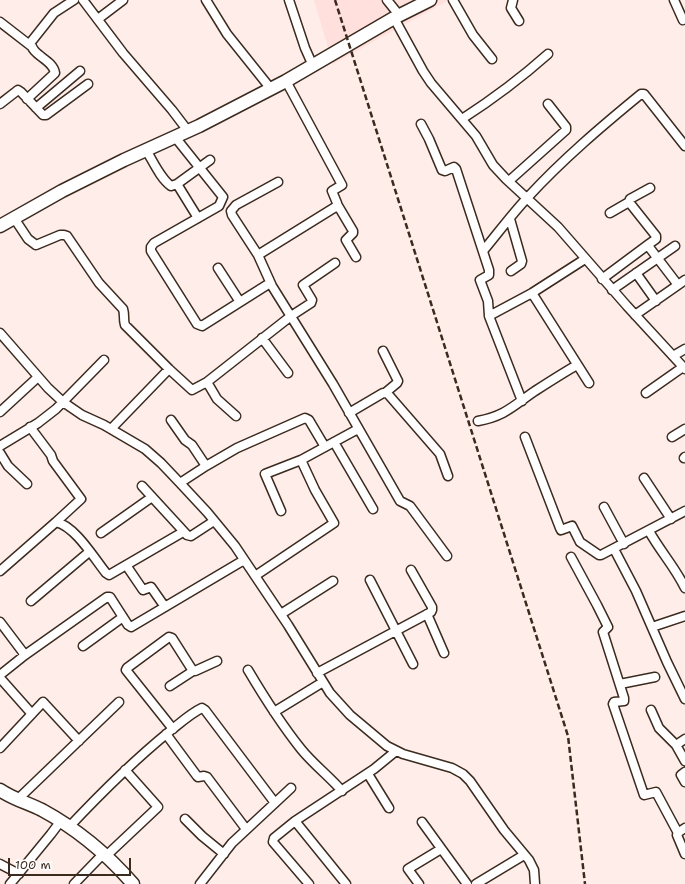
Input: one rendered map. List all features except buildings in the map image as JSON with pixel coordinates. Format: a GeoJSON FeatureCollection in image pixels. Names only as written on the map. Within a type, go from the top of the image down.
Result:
{"type":"FeatureCollection","features":[{"type":"Feature","properties":{"kind":"street"},"geometry":{"type":"LineString","coordinates":[[31,46],[33,38],[54,13],[74,0]]}},
{"type":"Feature","properties":{"kind":"street"},"geometry":{"type":"LineString","coordinates":[[84,0],[123,53],[188,131]]}},
{"type":"Feature","properties":{"kind":"street"},"geometry":{"type":"LineString","coordinates":[[98,19],[123,0]]}},
{"type":"Feature","properties":{"kind":"street"},"geometry":{"type":"LineString","coordinates":[[206,0],[227,34],[271,89]]}},
{"type":"Feature","properties":{"kind":"street"},"geometry":{"type":"LineString","coordinates":[[289,0],[305,48],[313,66]]}},
{"type":"Feature","properties":{"kind":"street"},"geometry":{"type":"LineString","coordinates":[[387,0],[423,71],[431,83],[476,136],[494,165],[558,227],[612,290],[684,368],[646,393]]}},
{"type":"Feature","properties":{"kind":"street"},"geometry":{"type":"LineString","coordinates":[[0,226],[62,191],[176,137],[271,89],[396,17],[430,0]]}},
{"type":"Feature","properties":{"kind":"street"},"geometry":{"type":"LineString","coordinates":[[453,0],[473,36],[492,59]]}},
{"type":"Feature","properties":{"kind":"street"},"geometry":{"type":"LineString","coordinates":[[512,0],[511,8],[519,21]]}},
{"type":"Feature","properties":{"kind":"street"},"geometry":{"type":"LineString","coordinates":[[674,0],[683,20]]}},
{"type":"Feature","properties":{"kind":"street"},"geometry":{"type":"LineString","coordinates":[[0,22],[31,46],[54,69],[55,73],[27,99]]}},
{"type":"Feature","properties":{"kind":"street"},"geometry":{"type":"LineString","coordinates":[[462,119],[502,92],[548,54]]}},
{"type":"Feature","properties":{"kind":"street"},"geometry":{"type":"LineString","coordinates":[[36,108],[80,71]]}},
{"type":"Feature","properties":{"kind":"street"},"geometry":{"type":"LineString","coordinates":[[286,81],[341,183],[341,186],[332,191],[337,204],[353,231],[353,233],[346,240],[356,257]]}},
{"type":"Feature","properties":{"kind":"street"},"geometry":{"type":"LineString","coordinates":[[0,104],[18,90],[43,115],[46,116],[88,84]]}},
{"type":"Feature","properties":{"kind":"street"},"geometry":{"type":"LineString","coordinates":[[483,251],[527,198],[573,152],[641,94],[644,94],[685,146]]}},
{"type":"Feature","properties":{"kind":"street"},"geometry":{"type":"LineString","coordinates":[[509,181],[566,130],[566,127],[548,104]]}},
{"type":"Feature","properties":{"kind":"street"},"geometry":{"type":"LineString","coordinates":[[421,124],[430,139],[442,170],[446,171],[454,167],[456,169],[490,274],[480,281],[488,301],[489,316],[522,401]]}},
{"type":"Feature","properties":{"kind":"street"},"geometry":{"type":"LineString","coordinates":[[677,136],[685,131]]}},
{"type":"Feature","properties":{"kind":"street"},"geometry":{"type":"LineString","coordinates":[[176,137],[223,197],[219,206],[154,243],[151,247],[151,251],[198,325],[202,326],[270,283]]}},
{"type":"Feature","properties":{"kind":"street"},"geometry":{"type":"LineString","coordinates":[[146,150],[167,183],[171,186],[178,184],[210,160]]}},
{"type":"Feature","properties":{"kind":"street"},"geometry":{"type":"LineString","coordinates":[[278,182],[236,205],[231,211],[232,215],[258,255],[270,283],[349,413],[400,501],[410,506],[446,556]]}},
{"type":"Feature","properties":{"kind":"street"},"geometry":{"type":"LineString","coordinates":[[178,184],[198,218]]}},
{"type":"Feature","properties":{"kind":"street"},"geometry":{"type":"LineString","coordinates":[[610,213],[629,202],[630,199],[650,188]]}},
{"type":"Feature","properties":{"kind":"street"},"geometry":{"type":"LineString","coordinates":[[602,278],[656,239],[656,236],[629,202]]}},
{"type":"Feature","properties":{"kind":"street"},"geometry":{"type":"LineString","coordinates":[[258,255],[337,204]]}},
{"type":"Feature","properties":{"kind":"street"},"geometry":{"type":"LineString","coordinates":[[14,218],[28,239],[36,245],[64,234],[67,236],[89,270],[123,309],[125,324],[192,390],[206,382],[291,316],[312,302],[303,285],[335,263]]}},
{"type":"Feature","properties":{"kind":"street"},"geometry":{"type":"LineString","coordinates":[[510,219],[522,261],[521,264],[511,271]]}},
{"type":"Feature","properties":{"kind":"street"},"geometry":{"type":"LineString","coordinates":[[649,244],[658,259],[678,285]]}},
{"type":"Feature","properties":{"kind":"street"},"geometry":{"type":"LineString","coordinates":[[612,290],[675,246]]}},
{"type":"Feature","properties":{"kind":"street"},"geometry":{"type":"LineString","coordinates":[[489,316],[532,293],[585,259]]}},
{"type":"Feature","properties":{"kind":"street"},"geometry":{"type":"LineString","coordinates":[[218,268],[240,302]]}},
{"type":"Feature","properties":{"kind":"street"},"geometry":{"type":"LineString","coordinates":[[636,274],[656,301]]}},
{"type":"Feature","properties":{"kind":"street"},"geometry":{"type":"LineString","coordinates":[[635,315],[685,280]]}},
{"type":"Feature","properties":{"kind":"street"},"geometry":{"type":"LineString","coordinates":[[532,293],[589,383]]}},
{"type":"Feature","properties":{"kind":"street"},"geometry":{"type":"LineString","coordinates":[[0,333],[38,378],[63,402],[82,415],[111,429],[145,449],[180,482],[214,520],[244,560],[281,614],[330,693],[350,715],[387,746],[403,754],[452,768],[463,774],[470,781],[492,815],[532,866],[535,884]]}},
{"type":"Feature","properties":{"kind":"street"},"geometry":{"type":"LineString","coordinates":[[262,338],[288,374]]}},
{"type":"Feature","properties":{"kind":"street"},"geometry":{"type":"LineString","coordinates":[[673,356],[685,349]]}},
{"type":"Feature","properties":{"kind":"street"},"geometry":{"type":"LineString","coordinates":[[349,413],[385,393],[397,384],[398,381],[383,351]]}},
{"type":"Feature","properties":{"kind":"street"},"geometry":{"type":"LineString","coordinates":[[0,446],[49,415],[104,360]]}},
{"type":"Feature","properties":{"kind":"street"},"geometry":{"type":"LineString","coordinates":[[478,421],[500,415],[533,392],[577,365]]}},
{"type":"Feature","properties":{"kind":"street"},"geometry":{"type":"LineString","coordinates":[[111,429],[169,369]]}},
{"type":"Feature","properties":{"kind":"street"},"geometry":{"type":"LineString","coordinates":[[0,412],[38,378]]}},
{"type":"Feature","properties":{"kind":"street"},"geometry":{"type":"LineString","coordinates":[[206,382],[217,399],[236,416]]}},
{"type":"Feature","properties":{"kind":"street"},"geometry":{"type":"LineString","coordinates":[[385,393],[440,454],[448,476]]}},
{"type":"Feature","properties":{"kind":"street"},"geometry":{"type":"LineString","coordinates":[[180,482],[257,438],[305,418],[309,420],[325,447]]}},
{"type":"Feature","properties":{"kind":"street"},"geometry":{"type":"LineString","coordinates":[[171,420],[185,440],[192,445],[206,466]]}},
{"type":"Feature","properties":{"kind":"street"},"geometry":{"type":"LineString","coordinates":[[0,571],[81,499],[30,427]]}},
{"type":"Feature","properties":{"kind":"street"},"geometry":{"type":"LineString","coordinates":[[281,511],[265,474],[301,460],[358,429]]}},
{"type":"Feature","properties":{"kind":"street"},"geometry":{"type":"LineString","coordinates":[[672,436],[685,429]]}},
{"type":"Feature","properties":{"kind":"street"},"geometry":{"type":"LineString","coordinates":[[525,437],[561,530],[572,526],[580,542],[599,555],[624,544],[685,511]]}},
{"type":"Feature","properties":{"kind":"street"},"geometry":{"type":"LineString","coordinates":[[334,442],[373,509]]}},
{"type":"Feature","properties":{"kind":"street"},"geometry":{"type":"LineString","coordinates":[[0,453],[8,466],[27,484]]}},
{"type":"Feature","properties":{"kind":"street"},"geometry":{"type":"LineString","coordinates":[[255,576],[334,523],[315,490],[301,460]]}},
{"type":"Feature","properties":{"kind":"street"},"geometry":{"type":"LineString","coordinates":[[644,478],[671,519]]}},
{"type":"Feature","properties":{"kind":"street"},"geometry":{"type":"LineString","coordinates":[[142,486],[187,535],[192,536],[214,520]]}},
{"type":"Feature","properties":{"kind":"street"},"geometry":{"type":"LineString","coordinates":[[101,533],[152,497]]}},
{"type":"Feature","properties":{"kind":"street"},"geometry":{"type":"LineString","coordinates":[[604,507],[624,544]]}},
{"type":"Feature","properties":{"kind":"street"},"geometry":{"type":"LineString","coordinates":[[56,522],[63,524],[78,538],[107,574],[126,565],[183,532]]}},
{"type":"Feature","properties":{"kind":"street"},"geometry":{"type":"LineString","coordinates":[[649,531],[657,545],[682,575],[685,588]]}},
{"type":"Feature","properties":{"kind":"street"},"geometry":{"type":"LineString","coordinates":[[614,549],[636,591],[685,699]]}},
{"type":"Feature","properties":{"kind":"street"},"geometry":{"type":"LineString","coordinates":[[31,601],[89,552]]}},
{"type":"Feature","properties":{"kind":"street"},"geometry":{"type":"LineString","coordinates":[[571,557],[608,626],[603,632],[624,700],[614,702],[613,704],[644,795],[656,792],[678,833],[685,854]]}},
{"type":"Feature","properties":{"kind":"street"},"geometry":{"type":"LineString","coordinates":[[0,675],[25,655],[107,597],[110,597],[128,625],[131,626],[244,560]]}},
{"type":"Feature","properties":{"kind":"street"},"geometry":{"type":"LineString","coordinates":[[126,565],[143,590],[151,587],[165,607]]}},
{"type":"Feature","properties":{"kind":"street"},"geometry":{"type":"LineString","coordinates":[[317,673],[431,612],[432,607],[411,570]]}},
{"type":"Feature","properties":{"kind":"street"},"geometry":{"type":"LineString","coordinates":[[281,614],[333,580]]}},
{"type":"Feature","properties":{"kind":"street"},"geometry":{"type":"LineString","coordinates":[[370,580],[413,664]]}},
{"type":"Feature","properties":{"kind":"street"},"geometry":{"type":"LineString","coordinates":[[427,614],[444,653]]}},
{"type":"Feature","properties":{"kind":"street"},"geometry":{"type":"LineString","coordinates":[[652,626],[685,616]]}},
{"type":"Feature","properties":{"kind":"street"},"geometry":{"type":"LineString","coordinates":[[83,646],[123,617]]}},
{"type":"Feature","properties":{"kind":"street"},"geometry":{"type":"LineString","coordinates":[[0,622],[25,655]]}},
{"type":"Feature","properties":{"kind":"street"},"geometry":{"type":"LineString","coordinates":[[173,729],[126,670],[169,637],[172,638],[193,671]]}},
{"type":"Feature","properties":{"kind":"street"},"geometry":{"type":"LineString","coordinates":[[170,686],[193,671],[217,661]]}},
{"type":"Feature","properties":{"kind":"street"},"geometry":{"type":"LineString","coordinates":[[248,670],[274,712],[300,748],[342,791]]}},
{"type":"Feature","properties":{"kind":"street"},"geometry":{"type":"LineString","coordinates":[[620,684],[655,677]]}},
{"type":"Feature","properties":{"kind":"street"},"geometry":{"type":"LineString","coordinates":[[0,678],[32,714]]}},
{"type":"Feature","properties":{"kind":"street"},"geometry":{"type":"LineString","coordinates":[[274,712],[323,682]]}},
{"type":"Feature","properties":{"kind":"street"},"geometry":{"type":"LineString","coordinates":[[0,748],[44,702],[79,741]]}},
{"type":"Feature","properties":{"kind":"street"},"geometry":{"type":"LineString","coordinates":[[17,800],[119,702]]}},
{"type":"Feature","properties":{"kind":"street"},"geometry":{"type":"LineString","coordinates":[[10,884],[64,824],[166,734],[200,708],[204,708],[275,803]]}},
{"type":"Feature","properties":{"kind":"street"},"geometry":{"type":"LineString","coordinates":[[651,710],[659,728],[676,745],[685,761]]}},
{"type":"Feature","properties":{"kind":"street"},"geometry":{"type":"LineString","coordinates":[[166,734],[196,776],[207,777],[246,829]]}},
{"type":"Feature","properties":{"kind":"street"},"geometry":{"type":"LineString","coordinates":[[676,745],[685,739]]}},
{"type":"Feature","properties":{"kind":"street"},"geometry":{"type":"LineString","coordinates":[[309,884],[273,842],[273,840],[295,821],[368,774],[396,751]]}},
{"type":"Feature","properties":{"kind":"street"},"geometry":{"type":"LineString","coordinates":[[74,884],[158,807],[125,770]]}},
{"type":"Feature","properties":{"kind":"street"},"geometry":{"type":"LineString","coordinates":[[685,772],[681,775],[685,782]]}},
{"type":"Feature","properties":{"kind":"street"},"geometry":{"type":"LineString","coordinates":[[368,774],[389,808]]}},
{"type":"Feature","properties":{"kind":"street"},"geometry":{"type":"LineString","coordinates":[[200,884],[246,829],[291,788]]}},
{"type":"Feature","properties":{"kind":"street"},"geometry":{"type":"LineString","coordinates":[[0,790],[17,800],[41,810],[85,838],[105,854],[133,884]]}},
{"type":"Feature","properties":{"kind":"street"},"geometry":{"type":"LineString","coordinates":[[186,819],[202,836],[224,854]]}},
{"type":"Feature","properties":{"kind":"street"},"geometry":{"type":"LineString","coordinates":[[295,821],[346,884]]}},
{"type":"Feature","properties":{"kind":"street"},"geometry":{"type":"LineString","coordinates":[[422,822],[467,884]]}},
{"type":"Feature","properties":{"kind":"street"},"geometry":{"type":"LineString","coordinates":[[678,833],[685,828]]}},
{"type":"Feature","properties":{"kind":"street"},"geometry":{"type":"LineString","coordinates":[[419,884],[408,869],[441,849]]}},
{"type":"Feature","properties":{"kind":"street"},"geometry":{"type":"LineString","coordinates":[[476,884],[524,854]]}},
{"type":"Feature","properties":{"kind":"street"},"geometry":{"type":"LineString","coordinates":[[0,864],[19,874]]}},
{"type":"Feature","properties":{"kind":"street"},"geometry":{"type":"LineString","coordinates":[[209,873],[212,884]]}},
{"type":"Feature","properties":{"kind":"shaded area"},"geometry":{"type":"Polygon","coordinates":[[[314,0],[449,0],[333,64],[314,0]]]}},
{"type":"Feature","properties":{"kind":"railway"},"geometry":{"type":"LineString","coordinates":[[335,0],[568,736],[585,884]]}}]}
